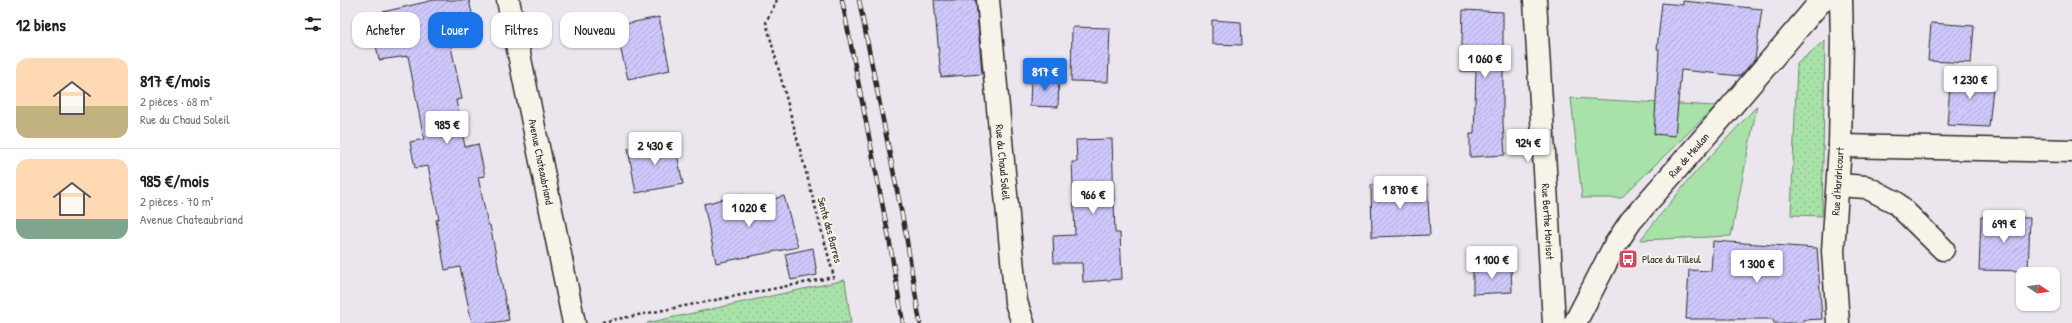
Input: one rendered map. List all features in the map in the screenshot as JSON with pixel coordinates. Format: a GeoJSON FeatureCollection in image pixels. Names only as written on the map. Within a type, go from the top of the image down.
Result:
{"type":"FeatureCollection","features":[{"type":"Feature","properties":{"kind":"street","name":"Avenue Chateaubriand"},"geometry":{"type":"LineString","coordinates":[[508,0],[574,323]]}},
{"type":"Feature","properties":{"kind":"street","name":"Rue du Chaud Soleil"},"geometry":{"type":"LineString","coordinates":[[988,0],[1016,302],[1023,323]]}},
{"type":"Feature","properties":{"kind":"street","name":"Rue Berthe Morisot"},"geometry":{"type":"LineString","coordinates":[[1535,0],[1554,323]]}},
{"type":"Feature","properties":{"kind":"street","name":"Rue d'Hardricourt"},"geometry":{"type":"LineString","coordinates":[[1838,323],[1833,251],[1840,146],[1842,40],[1841,0]]}},
{"type":"Feature","properties":{"kind":"street"},"geometry":{"type":"LineString","coordinates":[[1820,3],[1842,40]]}},
{"type":"Feature","properties":{"kind":"street","name":"Rue de Meulan"},"geometry":{"type":"LineString","coordinates":[[1574,323],[1615,245],[1631,221],[1820,3]]}},
{"type":"Feature","properties":{"kind":"street"},"geometry":{"type":"LineString","coordinates":[[1840,146],[2072,151]]}},
{"type":"Feature","properties":{"kind":"street"},"geometry":{"type":"LineString","coordinates":[[1838,185],[1866,187],[1895,202],[1943,250]]}},
{"type":"Feature","properties":{"kind":"path","name":"Sente des Barres"},"geometry":{"type":"LineString","coordinates":[[596,323],[834,277],[766,22],[777,0]]}},
{"type":"Feature","properties":{"kind":"green space"},"geometry":{"type":"Polygon","coordinates":[[[1825,40],[1822,216],[1791,215],[1797,64],[1825,40]]]}},
{"type":"Feature","properties":{"kind":"green space"},"geometry":{"type":"Polygon","coordinates":[[[1571,98],[1716,106],[1621,198],[1582,198],[1571,98]]]}},
{"type":"Feature","properties":{"kind":"green space"},"geometry":{"type":"Polygon","coordinates":[[[1757,106],[1731,236],[1640,240],[1692,176],[1757,106]]]}},
{"type":"Feature","properties":{"kind":"green space"},"geometry":{"type":"Polygon","coordinates":[[[845,280],[851,323],[647,323],[845,280]]]}},
{"type":"Feature","properties":{"kind":"building"},"geometry":{"type":"Polygon","coordinates":[[[434,0],[469,0],[472,12],[428,12],[428,48],[451,48],[462,99],[456,100],[465,147],[478,144],[485,176],[478,177],[488,225],[490,225],[509,320],[492,323],[472,323],[460,267],[445,270],[436,220],[439,219],[428,166],[415,168],[410,142],[424,139],[408,56],[379,60],[377,48],[420,48],[420,12],[383,12],[434,0]]]}},
{"type":"Feature","properties":{"kind":"building"},"geometry":{"type":"Polygon","coordinates":[[[934,0],[976,0],[982,74],[941,77],[934,0]]]}},
{"type":"Feature","properties":{"kind":"building"},"geometry":{"type":"Polygon","coordinates":[[[1683,1],[1762,9],[1755,59],[1740,76],[1681,70],[1675,136],[1654,134],[1659,49],[1657,49],[1662,3],[1683,5],[1683,1]]]}},
{"type":"Feature","properties":{"kind":"building"},"geometry":{"type":"Polygon","coordinates":[[[1463,10],[1503,12],[1503,123],[1505,155],[1470,157],[1470,134],[1474,134],[1476,71],[1461,71],[1463,10]]]}},
{"type":"Feature","properties":{"kind":"building"},"geometry":{"type":"Polygon","coordinates":[[[659,17],[670,70],[628,79],[620,48],[629,48],[629,23],[659,17]]]}},
{"type":"Feature","properties":{"kind":"building"},"geometry":{"type":"Polygon","coordinates":[[[1212,20],[1241,22],[1242,45],[1212,44],[1212,20]]]}},
{"type":"Feature","properties":{"kind":"building"},"geometry":{"type":"Polygon","coordinates":[[[1931,23],[1974,26],[1971,63],[1928,61],[1931,23]]]}},
{"type":"Feature","properties":{"kind":"building"},"geometry":{"type":"Polygon","coordinates":[[[1072,27],[1110,28],[1108,82],[1071,81],[1072,27]]]}},
{"type":"Feature","properties":{"kind":"building"},"geometry":{"type":"Polygon","coordinates":[[[1951,72],[1994,77],[1989,127],[1947,125],[1951,72]]]}},
{"type":"Feature","properties":{"kind":"building"},"geometry":{"type":"Polygon","coordinates":[[[1031,78],[1059,78],[1058,107],[1030,106],[1031,78]]]}},
{"type":"Feature","properties":{"kind":"building"},"geometry":{"type":"Polygon","coordinates":[[[1112,139],[1115,233],[1120,233],[1122,279],[1083,282],[1082,263],[1054,263],[1053,236],[1075,235],[1072,162],[1077,162],[1076,140],[1112,139]]]}},
{"type":"Feature","properties":{"kind":"building"},"geometry":{"type":"Polygon","coordinates":[[[674,140],[683,184],[636,193],[628,148],[674,140]]]}},
{"type":"Feature","properties":{"kind":"building"},"geometry":{"type":"Polygon","coordinates":[[[1427,184],[1430,235],[1372,237],[1371,185],[1427,184]]]}},
{"type":"Feature","properties":{"kind":"building"},"geometry":{"type":"Polygon","coordinates":[[[743,194],[745,207],[784,196],[798,247],[716,263],[704,204],[743,194]]]}},
{"type":"Feature","properties":{"kind":"building"},"geometry":{"type":"Polygon","coordinates":[[[1981,217],[2030,218],[2028,267],[2016,267],[2016,271],[1979,270],[1981,217]]]}},
{"type":"Feature","properties":{"kind":"building"},"geometry":{"type":"Polygon","coordinates":[[[1713,241],[1817,248],[1822,319],[1803,320],[1803,323],[1774,323],[1773,319],[1686,319],[1689,270],[1711,271],[1713,241]]]}},
{"type":"Feature","properties":{"kind":"building"},"geometry":{"type":"Polygon","coordinates":[[[813,248],[817,275],[791,280],[785,254],[813,248]]]}},
{"type":"Feature","properties":{"kind":"building"},"geometry":{"type":"Polygon","coordinates":[[[1511,267],[1512,292],[1473,294],[1473,268],[1511,267]]]}},
{"type":"Feature","properties":{"kind":"railway"},"geometry":{"type":"LineString","coordinates":[[842,0],[889,238],[903,323]]}},
{"type":"Feature","properties":{"kind":"railway"},"geometry":{"type":"LineString","coordinates":[[859,0],[906,235],[920,323]]}},
{"type":"Feature","properties":{"kind":"place","name":"Place du Tilleul"},"geometry":{"type":"Point","coordinates":[1628,259]}}]}
